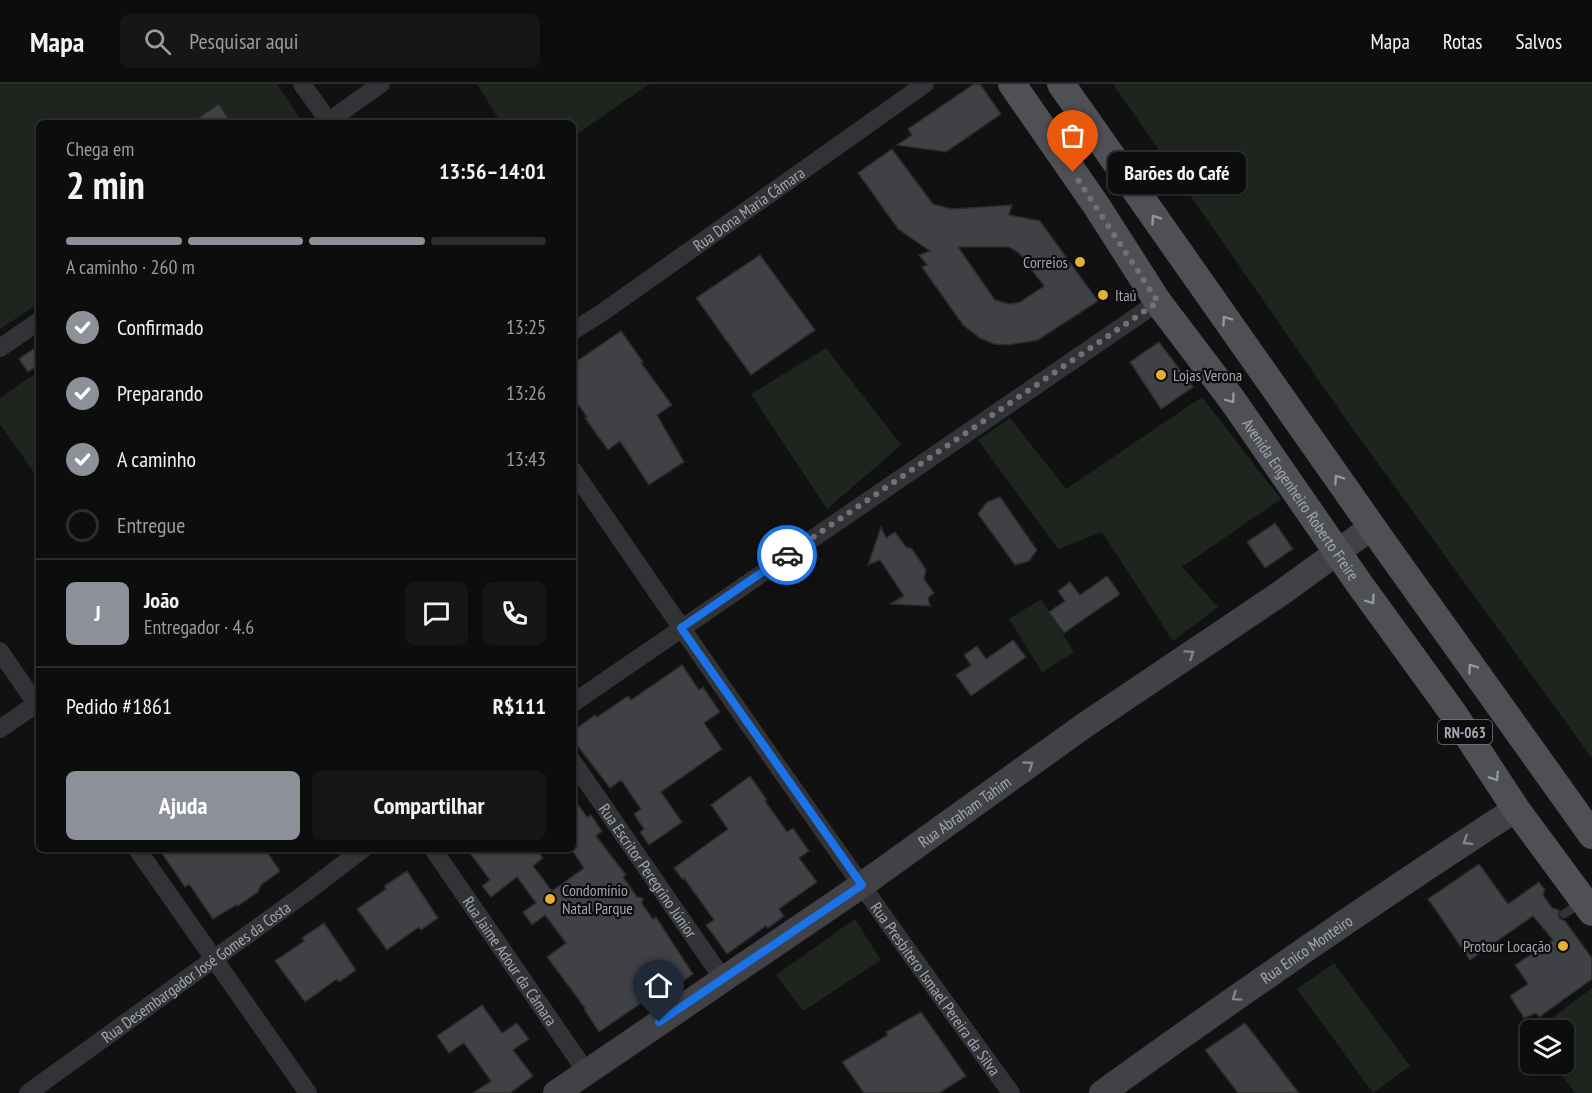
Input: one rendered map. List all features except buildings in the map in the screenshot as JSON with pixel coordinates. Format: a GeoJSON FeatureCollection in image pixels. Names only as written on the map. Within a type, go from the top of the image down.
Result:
{"type":"FeatureCollection","features":[{"type":"Feature","properties":{"kind":"main road","name":"Avenida Engenheiro Roberto Freire"},"geometry":{"type":"LineString","coordinates":[[1012,84],[1096,205],[1158,302],[1233,401],[1337,552],[1453,713],[1580,909]]}},
{"type":"Feature","properties":{"kind":"main road","name":"RN-063"},"geometry":{"type":"LineString","coordinates":[[1061,84],[1372,527],[1592,835]]}},
{"type":"Feature","properties":{"kind":"main road","name":"Rua Abraham Tahim"},"geometry":{"type":"LineString","coordinates":[[556,1093],[862,885],[1085,726],[1372,527]]}},
{"type":"Feature","properties":{"kind":"main road"},"geometry":{"type":"LineString","coordinates":[[1453,713],[1459,705],[1469,704],[1480,708],[1540,782],[1561,794]]}},
{"type":"Feature","properties":{"kind":"main road","name":"Rua Enico Monteiro"},"geometry":{"type":"LineString","coordinates":[[1102,1093],[1293,957],[1431,863],[1516,809]]}},
{"type":"Feature","properties":{"kind":"street"},"geometry":{"type":"LineString","coordinates":[[302,84],[327,120]]}},
{"type":"Feature","properties":{"kind":"street"},"geometry":{"type":"LineString","coordinates":[[331,120],[381,84]]}},
{"type":"Feature","properties":{"kind":"street","name":"Rua Dona Maria Câmara"},"geometry":{"type":"LineString","coordinates":[[576,330],[925,84]]}},
{"type":"Feature","properties":{"kind":"street"},"geometry":{"type":"LineString","coordinates":[[576,701],[1158,302]]}},
{"type":"Feature","properties":{"kind":"street"},"geometry":{"type":"LineString","coordinates":[[0,348],[36,323]]}},
{"type":"Feature","properties":{"kind":"street","name":"Rua Presbítero Ismael Pereira da Silva"},"geometry":{"type":"LineString","coordinates":[[576,474],[681,628],[1011,1093]]}},
{"type":"Feature","properties":{"kind":"street"},"geometry":{"type":"LineString","coordinates":[[0,651],[36,702]]}},
{"type":"Feature","properties":{"kind":"street"},"geometry":{"type":"LineString","coordinates":[[0,729],[36,706]]}},
{"type":"Feature","properties":{"kind":"street","name":"Rua Escritor Peregrino Júnior"},"geometry":{"type":"LineString","coordinates":[[576,766],[723,979]]}},
{"type":"Feature","properties":{"kind":"street"},"geometry":{"type":"LineString","coordinates":[[139,852],[300,1090]]}},
{"type":"Feature","properties":{"kind":"street","name":"Rua Desembargador José Gomes da Costa"},"geometry":{"type":"LineString","coordinates":[[28,1093],[214,960],[359,852]]}},
{"type":"Feature","properties":{"kind":"street","name":"Rua Jaime Adour da Câmara"},"geometry":{"type":"LineString","coordinates":[[435,852],[587,1073]]}},
{"type":"Feature","properties":{"kind":"shaded area"},"geometry":{"type":"Polygon","coordinates":[[[0,84],[277,84],[301,120],[36,120],[36,305],[0,329],[0,84]]]}},
{"type":"Feature","properties":{"kind":"shaded area"},"geometry":{"type":"Polygon","coordinates":[[[477,84],[649,84],[576,135],[576,120],[499,120],[477,84]]]}},
{"type":"Feature","properties":{"kind":"shaded area"},"geometry":{"type":"Polygon","coordinates":[[[1113,84],[1592,84],[1592,758],[1345,418],[1113,84]]]}},
{"type":"Feature","properties":{"kind":"shaded area"},"geometry":{"type":"Polygon","coordinates":[[[826,348],[901,445],[827,509],[751,394],[826,348]]]}},
{"type":"Feature","properties":{"kind":"shaded area"},"geometry":{"type":"Polygon","coordinates":[[[35,374],[36,376],[36,476],[0,424],[0,398],[35,374]]]}},
{"type":"Feature","properties":{"kind":"shaded area"},"geometry":{"type":"Polygon","coordinates":[[[1202,397],[1281,499],[1182,567],[1218,607],[1173,641],[1102,532],[1058,549],[978,440],[1010,418],[1066,489],[1202,397]]]}},
{"type":"Feature","properties":{"kind":"shaded area"},"geometry":{"type":"Polygon","coordinates":[[[1041,599],[1074,652],[1042,672],[1009,619],[1041,599]]]}},
{"type":"Feature","properties":{"kind":"shaded area"},"geometry":{"type":"Polygon","coordinates":[[[855,919],[881,960],[803,1011],[776,975],[855,919]]]}},
{"type":"Feature","properties":{"kind":"shaded area"},"geometry":{"type":"Polygon","coordinates":[[[1334,963],[1410,1066],[1373,1093],[1297,989],[1334,963]]]}},
{"type":"Feature","properties":{"kind":"shaded area"},"geometry":{"type":"Polygon","coordinates":[[[1592,988],[1592,1093],[1575,1093],[1561,1074],[1574,1074],[1574,1020],[1549,1020],[1592,988]]]}},
{"type":"Feature","properties":{"kind":"way so far"},"geometry":{"type":"LineString","coordinates":[[787,555],[1158,302],[1073,172]]}},
{"type":"Feature","properties":{"kind":"place","name":"Barões do Café"},"geometry":{"type":"Point","coordinates":[1073,172]}},
{"type":"Feature","properties":{"kind":"place","name":"Correios"},"geometry":{"type":"Point","coordinates":[1080,262]}},
{"type":"Feature","properties":{"kind":"place","name":"Itaú"},"geometry":{"type":"Point","coordinates":[1103,295]}},
{"type":"Feature","properties":{"kind":"place","name":"Lojas Verona"},"geometry":{"type":"Point","coordinates":[1161,375]}},
{"type":"Feature","properties":{"kind":"place","name":"Condomínio Natal Parque"},"geometry":{"type":"Point","coordinates":[550,899]}},
{"type":"Feature","properties":{"kind":"place","name":"Protour Locação"},"geometry":{"type":"Point","coordinates":[1563,946]}},
{"type":"Feature","properties":{"kind":"route"},"geometry":{"type":"LineString","coordinates":[[659,1022],[862,885],[681,628],[787,555]]}}]}
